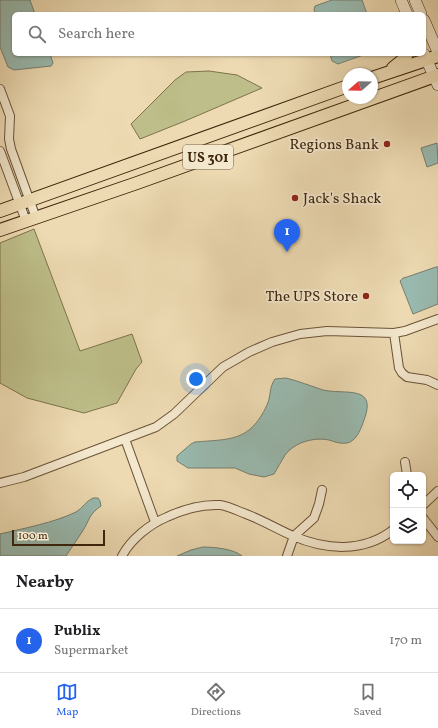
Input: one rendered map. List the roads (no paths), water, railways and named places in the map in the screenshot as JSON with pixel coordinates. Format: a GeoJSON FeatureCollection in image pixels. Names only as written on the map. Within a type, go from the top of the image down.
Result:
{"type":"FeatureCollection","features":[{"type":"Feature","properties":{"kind":"main road"},"geometry":{"type":"LineString","coordinates":[[401,0],[406,12]]}},
{"type":"Feature","properties":{"kind":"main road"},"geometry":{"type":"LineString","coordinates":[[415,0],[420,12]]}},
{"type":"Feature","properties":{"kind":"main road"},"geometry":{"type":"LineString","coordinates":[[426,25],[438,52]]}},
{"type":"Feature","properties":{"kind":"main road"},"geometry":{"type":"LineString","coordinates":[[387,72],[403,60],[406,56]]}},
{"type":"Feature","properties":{"kind":"main road"},"geometry":{"type":"LineString","coordinates":[[378,76],[425,57],[438,56]]}},
{"type":"Feature","properties":{"kind":"main road"},"geometry":{"type":"LineString","coordinates":[[425,57],[437,79]]}},
{"type":"Feature","properties":{"kind":"main road","name":"US 301"},"geometry":{"type":"LineString","coordinates":[[0,230],[437,79]]}},
{"type":"Feature","properties":{"kind":"main road","name":"US 301"},"geometry":{"type":"LineString","coordinates":[[0,211],[342,88]]}},
{"type":"Feature","properties":{"kind":"street"},"geometry":{"type":"LineString","coordinates":[[0,89],[10,116],[9,138],[24,202]]}},
{"type":"Feature","properties":{"kind":"street"},"geometry":{"type":"LineString","coordinates":[[0,151],[31,220]]}},
{"type":"Feature","properties":{"kind":"street"},"geometry":{"type":"LineString","coordinates":[[0,483],[24,477],[156,427],[174,414],[223,368],[249,352],[272,342],[300,334],[327,331],[394,333],[405,331],[438,319]]}},
{"type":"Feature","properties":{"kind":"street"},"geometry":{"type":"LineString","coordinates":[[394,333],[399,368],[402,374],[407,377],[427,380],[438,385]]}},
{"type":"Feature","properties":{"kind":"street"},"geometry":{"type":"LineString","coordinates":[[125,439],[155,522]]}},
{"type":"Feature","properties":{"kind":"street"},"geometry":{"type":"LineString","coordinates":[[405,462],[407,472]]}},
{"type":"Feature","properties":{"kind":"street"},"geometry":{"type":"LineString","coordinates":[[287,556],[294,536],[314,518],[322,490]]}},
{"type":"Feature","properties":{"kind":"street"},"geometry":{"type":"LineString","coordinates":[[426,502],[438,491]]}},
{"type":"Feature","properties":{"kind":"street"},"geometry":{"type":"LineString","coordinates":[[122,556],[128,546],[155,522],[184,509],[199,506],[220,505],[257,518],[294,536],[334,547],[349,547],[366,544],[384,537],[390,532]]}},
{"type":"Feature","properties":{"kind":"street"},"geometry":{"type":"LineString","coordinates":[[426,522],[438,537]]}},
{"type":"Feature","properties":{"kind":"water"},"geometry":{"type":"Polygon","coordinates":[[[0,0],[30,0],[34,12],[12,12],[12,56],[51,56],[53,63],[51,66],[14,70],[8,67],[0,47],[0,0]]]}},
{"type":"Feature","properties":{"kind":"water"},"geometry":{"type":"Polygon","coordinates":[[[332,0],[362,0],[366,12],[315,12],[315,6],[332,0]]]}},
{"type":"Feature","properties":{"kind":"water"},"geometry":{"type":"Polygon","coordinates":[[[331,56],[360,56],[338,64],[332,61],[331,56]]]}},
{"type":"Feature","properties":{"kind":"water"},"geometry":{"type":"Polygon","coordinates":[[[437,143],[438,163],[427,167],[421,148],[437,143]]]}},
{"type":"Feature","properties":{"kind":"water"},"geometry":{"type":"Polygon","coordinates":[[[438,267],[438,304],[413,314],[400,281],[403,278],[438,267]]]}},
{"type":"Feature","properties":{"kind":"water"},"geometry":{"type":"Polygon","coordinates":[[[286,378],[323,390],[357,393],[363,396],[366,401],[367,409],[362,426],[355,438],[350,442],[345,443],[317,439],[299,444],[289,450],[274,474],[264,477],[249,474],[235,468],[188,468],[177,461],[177,456],[195,442],[229,439],[246,432],[254,426],[268,402],[275,379],[286,378]]]}},
{"type":"Feature","properties":{"kind":"water"},"geometry":{"type":"Polygon","coordinates":[[[93,498],[98,498],[101,506],[91,515],[66,556],[0,556],[0,534],[39,525],[67,516],[76,512],[93,498]]]}},
{"type":"Feature","properties":{"kind":"water"},"geometry":{"type":"Polygon","coordinates":[[[203,547],[229,550],[242,556],[177,556],[203,547]]]}},
{"type":"Feature","properties":{"kind":"place","name":"Regions Bank"},"geometry":{"type":"Point","coordinates":[387,144]}},
{"type":"Feature","properties":{"kind":"place","name":"Jack's Shack"},"geometry":{"type":"Point","coordinates":[295,198]}},
{"type":"Feature","properties":{"kind":"place","name":"Publix"},"geometry":{"type":"Point","coordinates":[287,252]}},
{"type":"Feature","properties":{"kind":"place","name":"The UPS Store"},"geometry":{"type":"Point","coordinates":[366,296]}}]}
